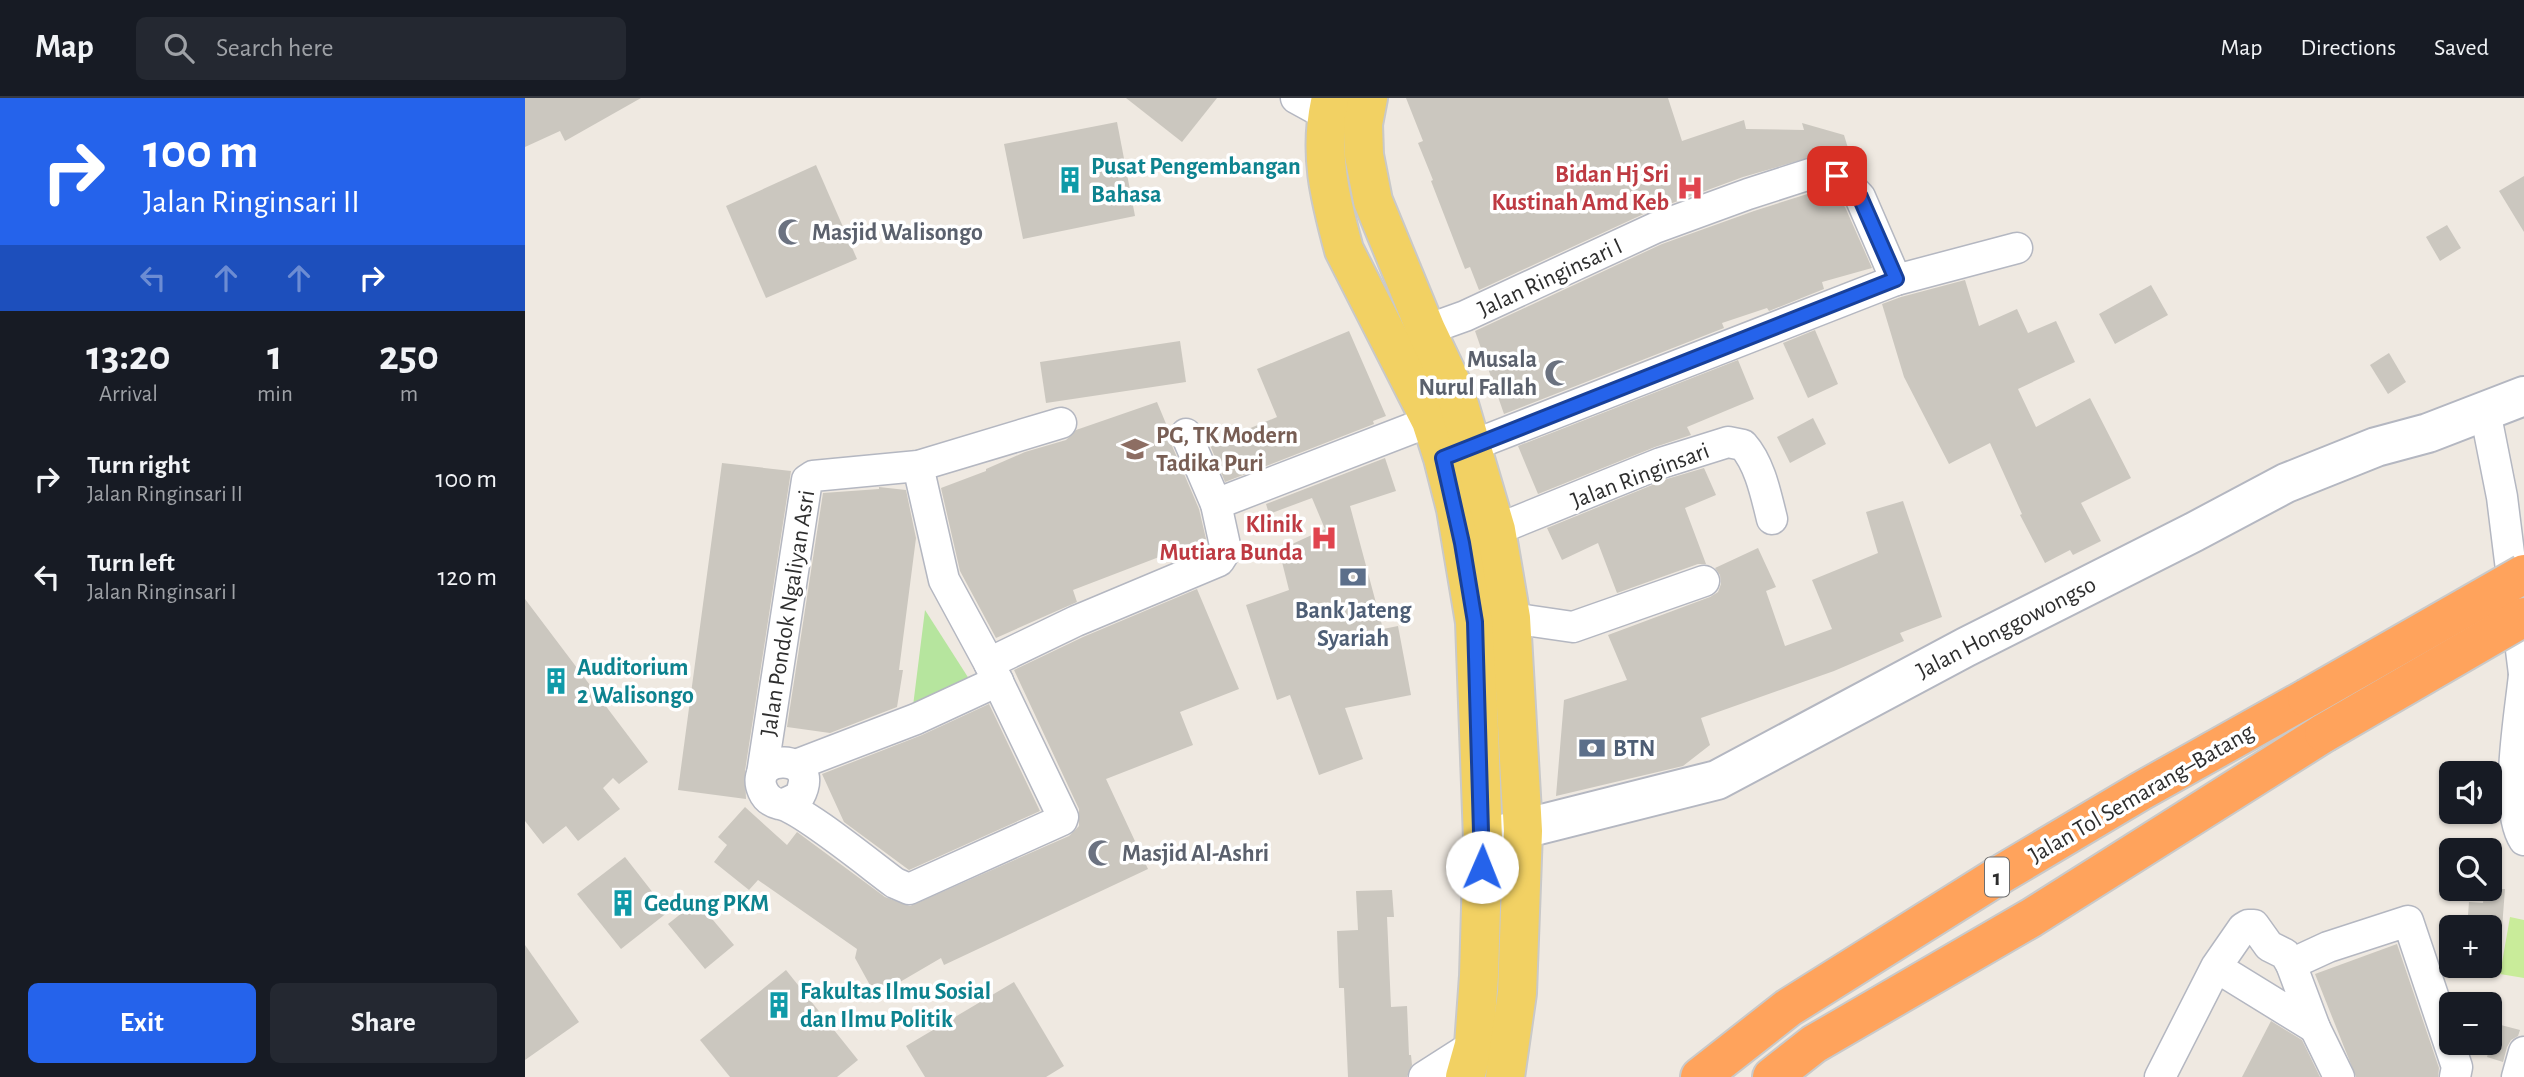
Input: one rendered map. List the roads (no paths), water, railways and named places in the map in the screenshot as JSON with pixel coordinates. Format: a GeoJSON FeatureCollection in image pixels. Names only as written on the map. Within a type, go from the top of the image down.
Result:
{"type":"FeatureCollection","features":[{"type":"Feature","properties":{"kind":"highway","name":"Jalan Tol Semarang–Batang"},"geometry":{"type":"LineString","coordinates":[[1700,1077],[1799,1001],[2003,873],[2141,791],[2524,574]]}},
{"type":"Feature","properties":{"kind":"highway","name":"Jalan Tol Semarang–Batang"},"geometry":{"type":"LineString","coordinates":[[1772,1077],[1814,1044],[2031,918],[2324,733],[2524,617]]}},
{"type":"Feature","properties":{"kind":"main road"},"geometry":{"type":"LineString","coordinates":[[1368,98],[1363,124],[1364,155],[1379,217],[1426,330],[1455,391],[1457,451],[1479,536],[1511,618],[1523,831],[1517,993],[1505,1077]]}},
{"type":"Feature","properties":{"kind":"main road"},"geometry":{"type":"LineString","coordinates":[[1318,104],[1327,188],[1341,236],[1430,422],[1457,451]]}},
{"type":"Feature","properties":{"kind":"main road"},"geometry":{"type":"LineString","coordinates":[[1341,236],[1379,217]]}},
{"type":"Feature","properties":{"kind":"main road"},"geometry":{"type":"LineString","coordinates":[[1469,1061],[1479,976],[1483,839],[1475,622],[1479,536]]}},
{"type":"Feature","properties":{"kind":"street","name":"Jalan Ringinsari I"},"geometry":{"type":"LineString","coordinates":[[1426,330],[1465,316],[1655,228],[1748,194],[1821,172],[1843,179],[1860,197],[1896,279]]}},
{"type":"Feature","properties":{"kind":"street"},"geometry":{"type":"LineString","coordinates":[[1457,451],[1896,279],[2017,248]]}},
{"type":"Feature","properties":{"kind":"street","name":"Jalan Honggowongso"},"geometry":{"type":"LineString","coordinates":[[1483,839],[1717,780],[1966,647],[2194,533],[2286,483],[2376,447],[2428,433],[2524,396]]}},
{"type":"Feature","properties":{"kind":"street"},"geometry":{"type":"LineString","coordinates":[[2485,411],[2501,497],[2524,675],[2514,801],[2518,826],[2524,840]]}},
{"type":"Feature","properties":{"kind":"street"},"geometry":{"type":"LineString","coordinates":[[1216,504],[1430,422]]}},
{"type":"Feature","properties":{"kind":"street","name":"Jalan Pondok Ngaliyan Asri"},"geometry":{"type":"LineString","coordinates":[[762,774],[806,482],[813,476],[918,466],[1061,423]]}},
{"type":"Feature","properties":{"kind":"street","name":"Jalan Pondok Ngaliyan Asri"},"geometry":{"type":"LineString","coordinates":[[796,765],[916,719],[1076,621],[1219,561],[1226,550],[1216,504],[1186,434]]}},
{"type":"Feature","properties":{"kind":"street","name":"Jalan Ringinsari"},"geometry":{"type":"LineString","coordinates":[[1479,536],[1661,463],[1728,442],[1743,445],[1751,456],[1772,519]]}},
{"type":"Feature","properties":{"kind":"street"},"geometry":{"type":"LineString","coordinates":[[762,774],[761,785],[765,795],[773,803],[784,804],[895,883],[909,889],[1060,823],[1063,817],[994,672],[944,580],[918,466]]}},
{"type":"Feature","properties":{"kind":"street"},"geometry":{"type":"LineString","coordinates":[[1511,618],[1573,627],[1704,581]]}},
{"type":"Feature","properties":{"kind":"street","name":"Jalan Pondok Ngaliyan Asri"},"geometry":{"type":"LineString","coordinates":[[762,774],[768,766],[777,762],[787,761],[796,765],[804,780],[803,789],[799,797],[784,804]]}},
{"type":"Feature","properties":{"kind":"street"},"geometry":{"type":"LineString","coordinates":[[2291,964],[2328,947],[2408,921],[2458,1067],[2455,1077]]}},
{"type":"Feature","properties":{"kind":"street"},"geometry":{"type":"LineString","coordinates":[[2160,1077],[2215,967],[2237,934],[2248,925],[2254,925],[2269,946],[2285,954],[2315,1028],[2340,1077]]}},
{"type":"Feature","properties":{"kind":"street"},"geometry":{"type":"LineString","coordinates":[[2215,967],[2315,1028]]}},
{"type":"Feature","properties":{"kind":"street"},"geometry":{"type":"LineString","coordinates":[[2518,1077],[2524,1052]]}},
{"type":"Feature","properties":{"kind":"street"},"geometry":{"type":"LineString","coordinates":[[1424,1077],[1469,1061]]}},
{"type":"Feature","properties":{"kind":"place","name":"Pusat Pengembangan Bahasa"},"geometry":{"type":"Point","coordinates":[1070,180]}},
{"type":"Feature","properties":{"kind":"place","name":"Bidan Hj Sri Kustinah Amd Keb"},"geometry":{"type":"Point","coordinates":[1690,188]}},
{"type":"Feature","properties":{"kind":"place","name":"Masjid Walisongo"},"geometry":{"type":"Point","coordinates":[791,232]}},
{"type":"Feature","properties":{"kind":"place","name":"Musala Nurul Fallah"},"geometry":{"type":"Point","coordinates":[1558,373]}},
{"type":"Feature","properties":{"kind":"place","name":"PG, TK Modern Tadika Puri"},"geometry":{"type":"Point","coordinates":[1135,449]}},
{"type":"Feature","properties":{"kind":"place","name":"Klinik Mutiara Bunda"},"geometry":{"type":"Point","coordinates":[1324,538]}},
{"type":"Feature","properties":{"kind":"place","name":"Bank Jateng Syariah"},"geometry":{"type":"Point","coordinates":[1353,577]}},
{"type":"Feature","properties":{"kind":"place","name":"Auditorium 2 Walisongo"},"geometry":{"type":"Point","coordinates":[556,681]}},
{"type":"Feature","properties":{"kind":"place","name":"BTN"},"geometry":{"type":"Point","coordinates":[1592,748]}},
{"type":"Feature","properties":{"kind":"place","name":"Masjid Al-Ashri"},"geometry":{"type":"Point","coordinates":[1101,853]}},
{"type":"Feature","properties":{"kind":"place","name":"Gedung PKM"},"geometry":{"type":"Point","coordinates":[623,903]}},
{"type":"Feature","properties":{"kind":"place","name":"Fakultas Ilmu Sosial dan Ilmu Politik"},"geometry":{"type":"Point","coordinates":[779,1005]}}]}
